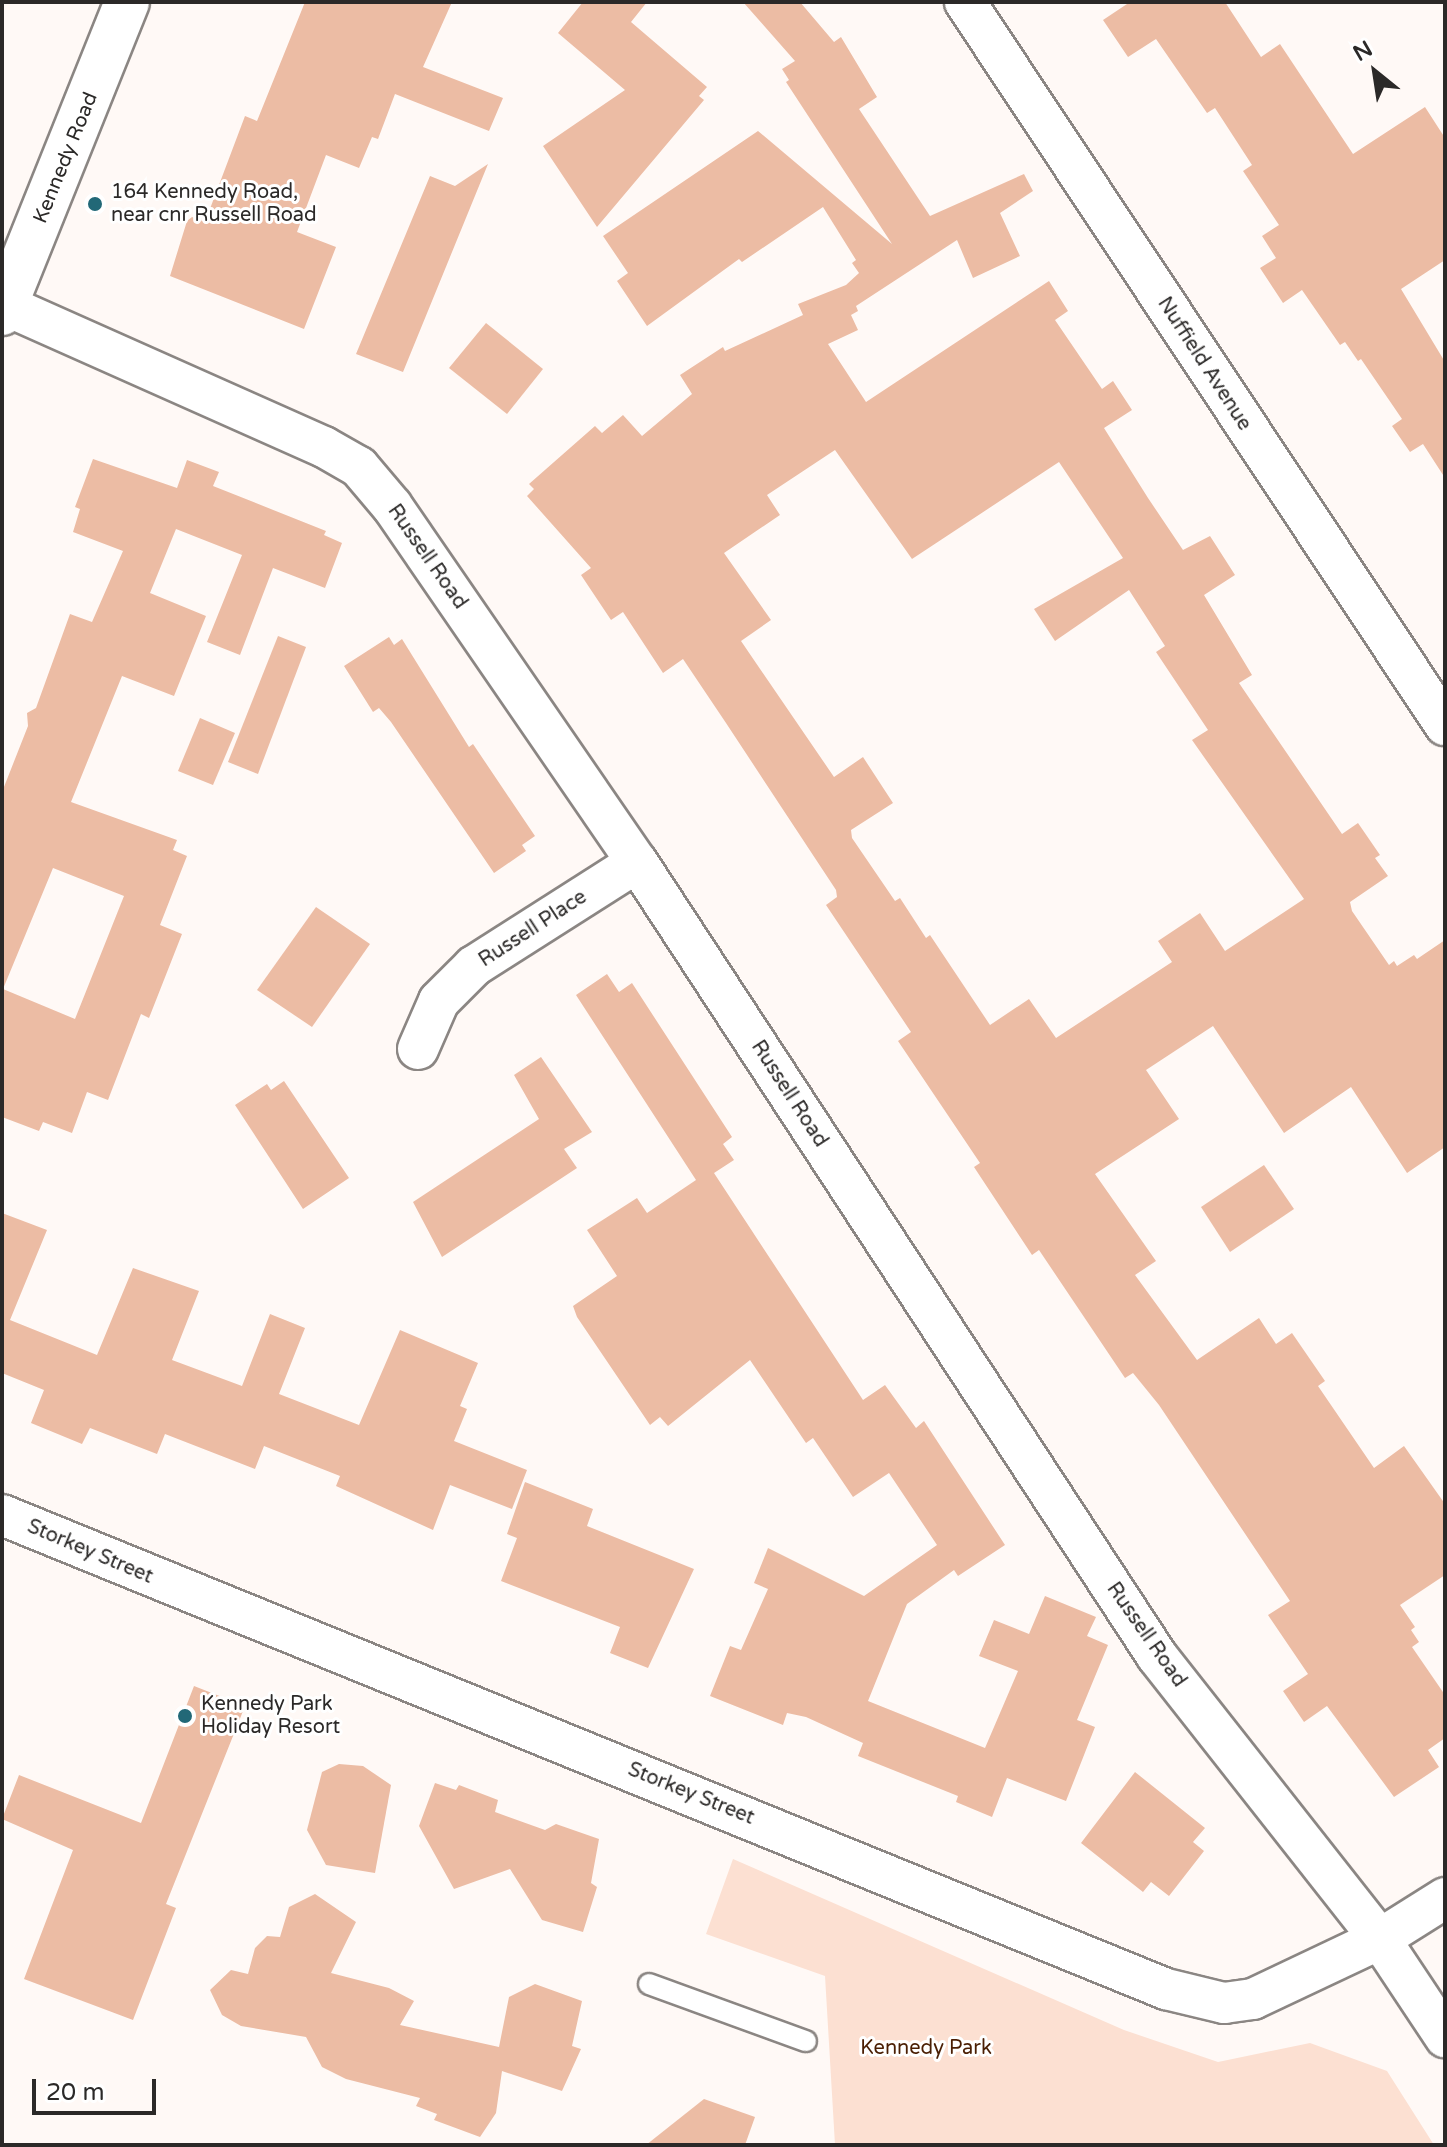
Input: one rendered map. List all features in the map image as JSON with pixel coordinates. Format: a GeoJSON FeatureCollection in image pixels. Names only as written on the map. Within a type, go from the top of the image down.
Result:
{"type":"FeatureCollection","features":[{"type":"Feature","properties":{"kind":"main road","name":"Kennedy Road"},"geometry":{"type":"LineString","coordinates":[[4,309],[127,2]]}},
{"type":"Feature","properties":{"kind":"street","name":"Nuffield Avenue"},"geometry":{"type":"LineString","coordinates":[[965,2],[1445,725]]}},
{"type":"Feature","properties":{"kind":"street","name":"Russell Road"},"geometry":{"type":"LineString","coordinates":[[4,309],[359,467],[392,506],[637,862],[1157,1656],[1380,1939],[1445,2037]]}},
{"type":"Feature","properties":{"kind":"street","name":"Russell Place"},"geometry":{"type":"LineString","coordinates":[[418,1049],[439,1001],[474,966],[637,862]]}},
{"type":"Feature","properties":{"kind":"street","name":"Storkey Street"},"geometry":{"type":"LineString","coordinates":[[2,1515],[1166,1989],[1224,2003],[1253,1999],[1380,1939],[1445,1898]]}},
{"type":"Feature","properties":{"kind":"lane"},"geometry":{"type":"LineString","coordinates":[[649,1984],[806,2041]]}},
{"type":"Feature","properties":{"kind":"green space","name":"Kennedy Park"},"geometry":{"type":"Polygon","coordinates":[[[733,1859],[1124,2030],[1218,2062],[1310,2043],[1387,2071],[1434,2145],[835,2145],[825,1976],[706,1934],[733,1859]]]}},
{"type":"Feature","properties":{"kind":"building"},"geometry":{"type":"Polygon","coordinates":[[[305,2],[452,2],[423,67],[503,98],[489,131],[395,94],[378,139],[372,137],[359,168],[326,155],[297,232],[336,247],[304,329],[170,276],[187,221],[192,217],[205,222],[245,116],[257,121],[305,2]]]}},
{"type":"Feature","properties":{"kind":"building"},"geometry":{"type":"Polygon","coordinates":[[[583,2],[647,2],[631,22],[707,87],[699,96],[704,100],[597,227],[543,146],[625,90],[558,33],[583,2]]]}},
{"type":"Feature","properties":{"kind":"building"},"geometry":{"type":"Polygon","coordinates":[[[743,2],[800,2],[834,42],[841,37],[877,97],[859,109],[930,216],[1024,174],[1033,191],[1000,213],[1020,256],[973,278],[957,240],[856,306],[858,311],[851,315],[858,330],[828,344],[866,402],[1049,281],[1068,311],[1055,320],[1102,389],[1113,381],[1132,410],[1104,428],[1148,498],[1183,550],[1210,536],[1235,575],[1204,595],[1252,675],[1239,683],[1342,834],[1358,823],[1380,855],[1375,858],[1388,876],[1350,902],[1352,911],[1389,965],[1394,961],[1397,966],[1414,955],[1417,959],[1445,940],[1445,1147],[1407,1173],[1351,1087],[1284,1133],[1213,1026],[1146,1070],[1179,1119],[1095,1174],[1156,1261],[1135,1275],[1197,1360],[1259,1318],[1276,1344],[1292,1333],[1325,1381],[1318,1386],[1374,1468],[1404,1446],[1445,1504],[1445,1575],[1400,1605],[1415,1627],[1411,1630],[1419,1642],[1412,1647],[1445,1695],[1445,1738],[1428,1750],[1439,1767],[1394,1797],[1327,1706],[1304,1722],[1283,1691],[1308,1674],[1268,1615],[1290,1601],[1159,1405],[1133,1373],[1125,1378],[1039,1250],[1032,1255],[974,1167],[980,1163],[898,1041],[911,1032],[826,905],[837,897],[836,890],[726,723],[683,659],[663,673],[623,612],[611,620],[581,575],[591,568],[527,496],[534,489],[529,484],[595,426],[602,433],[623,415],[642,436],[692,394],[680,375],[723,347],[725,351],[803,315],[798,304],[846,285],[859,273],[852,263],[856,260],[823,207],[742,262],[739,259],[647,326],[617,281],[628,273],[603,236],[758,131],[892,244],[786,82],[789,80],[782,69],[795,61],[743,2]],[[835,450],[767,495],[780,515],[724,553],[771,620],[741,641],[834,777],[863,757],[893,803],[851,830],[852,838],[895,901],[900,898],[926,938],[930,935],[990,1025],[1029,999],[1056,1038],[1172,962],[1158,941],[1200,913],[1225,951],[1304,899],[1192,740],[1208,730],[1156,652],[1165,646],[1129,590],[1055,641],[1034,609],[1123,558],[1059,462],[912,559],[835,450]]]}},
{"type":"Feature","properties":{"kind":"building"},"geometry":{"type":"Polygon","coordinates":[[[1130,2],[1225,2],[1261,57],[1280,44],[1353,154],[1425,107],[1445,138],[1445,260],[1401,289],[1445,362],[1445,478],[1423,444],[1410,452],[1392,426],[1402,419],[1361,359],[1358,361],[1345,342],[1340,345],[1302,290],[1283,303],[1260,268],[1276,258],[1262,236],[1279,225],[1243,171],[1252,165],[1215,108],[1207,113],[1156,39],[1128,57],[1103,20],[1130,2]]]}},
{"type":"Feature","properties":{"kind":"building"},"geometry":{"type":"Polygon","coordinates":[[[488,164],[403,372],[356,354],[430,176],[455,186],[488,164]]]}},
{"type":"Feature","properties":{"kind":"building"},"geometry":{"type":"Polygon","coordinates":[[[486,323],[543,369],[507,414],[449,368],[486,323]]]}},
{"type":"Feature","properties":{"kind":"building"},"geometry":{"type":"Polygon","coordinates":[[[93,459],[177,488],[187,460],[219,472],[213,486],[326,531],[324,535],[342,543],[325,588],[273,568],[240,655],[207,642],[242,555],[176,529],[150,593],[206,616],[174,696],[122,676],[71,802],[177,840],[173,850],[187,856],[160,925],[182,934],[149,1018],[141,1014],[108,1100],[87,1092],[72,1133],[43,1122],[39,1131],[2,1117],[2,792],[28,726],[27,713],[36,708],[70,614],[92,622],[123,551],[73,532],[80,509],[75,507],[93,459]],[[53,868],[3,989],[75,1019],[124,896],[53,868]]]}},
{"type":"Feature","properties":{"kind":"building"},"geometry":{"type":"Polygon","coordinates":[[[278,636],[306,647],[258,774],[228,762],[278,636]]]}},
{"type":"Feature","properties":{"kind":"building"},"geometry":{"type":"Polygon","coordinates":[[[389,637],[394,645],[402,639],[469,747],[473,744],[535,836],[522,845],[526,851],[494,873],[391,722],[379,708],[373,712],[344,666],[389,637]]]}},
{"type":"Feature","properties":{"kind":"building"},"geometry":{"type":"Polygon","coordinates":[[[200,718],[235,733],[213,785],[178,771],[200,718]]]}},
{"type":"Feature","properties":{"kind":"building"},"geometry":{"type":"Polygon","coordinates":[[[316,907],[370,944],[312,1027],[257,990],[316,907]]]}},
{"type":"Feature","properties":{"kind":"building"},"geometry":{"type":"Polygon","coordinates":[[[607,974],[619,992],[632,983],[732,1137],[723,1144],[734,1160],[714,1173],[863,1400],[885,1385],[916,1428],[924,1421],[1005,1545],[958,1576],[954,1570],[907,1604],[868,1701],[985,1748],[1018,1671],[979,1656],[994,1620],[1029,1634],[1045,1596],[1096,1617],[1087,1636],[1108,1645],[1077,1720],[1095,1727],[1066,1801],[1007,1778],[992,1817],[956,1802],[958,1796],[858,1756],[863,1743],[806,1717],[787,1713],[783,1725],[710,1696],[730,1646],[741,1650],[768,1589],[754,1583],[768,1548],[864,1596],[937,1545],[889,1473],[853,1497],[813,1438],[806,1443],[750,1360],[668,1426],[660,1417],[650,1425],[577,1317],[573,1306],[617,1276],[587,1230],[637,1198],[647,1213],[696,1180],[576,995],[607,974]]]}},
{"type":"Feature","properties":{"kind":"building"},"geometry":{"type":"Polygon","coordinates":[[[541,1057],[592,1132],[564,1149],[577,1168],[442,1257],[413,1202],[539,1119],[514,1075],[541,1057]]]}},
{"type":"Feature","properties":{"kind":"building"},"geometry":{"type":"Polygon","coordinates":[[[284,1081],[349,1178],[303,1209],[235,1105],[267,1084],[271,1090],[284,1081]]]}},
{"type":"Feature","properties":{"kind":"building"},"geometry":{"type":"Polygon","coordinates":[[[1264,1165],[1294,1209],[1230,1252],[1201,1207],[1264,1165]]]}},
{"type":"Feature","properties":{"kind":"building"},"geometry":{"type":"Polygon","coordinates":[[[2,1213],[47,1230],[10,1320],[97,1355],[133,1268],[199,1291],[172,1360],[242,1386],[270,1314],[305,1328],[279,1394],[359,1425],[400,1330],[478,1363],[460,1406],[467,1409],[454,1441],[527,1470],[512,1509],[450,1485],[433,1530],[336,1486],[340,1476],[264,1446],[255,1469],[165,1434],[157,1454],[90,1428],[82,1444],[31,1423],[44,1390],[2,1373],[2,1213]]]}},
{"type":"Feature","properties":{"kind":"building"},"geometry":{"type":"Polygon","coordinates":[[[525,1482],[593,1509],[587,1526],[694,1569],[648,1668],[610,1653],[620,1627],[501,1581],[517,1538],[507,1534],[525,1482]]]}},
{"type":"Feature","properties":{"kind":"building"},"geometry":{"type":"Polygon","coordinates":[[[194,1686],[245,1706],[166,1904],[176,1908],[133,2020],[24,1979],[73,1850],[2,1819],[19,1775],[141,1823],[194,1686]]]}},
{"type":"Feature","properties":{"kind":"building"},"geometry":{"type":"Polygon","coordinates":[[[339,1764],[363,1766],[391,1785],[375,1873],[326,1865],[307,1830],[322,1772],[339,1764]]]}},
{"type":"Feature","properties":{"kind":"building"},"geometry":{"type":"Polygon","coordinates":[[[1135,1772],[1205,1828],[1193,1842],[1204,1851],[1169,1896],[1151,1882],[1143,1892],[1081,1843],[1135,1772]]]}},
{"type":"Feature","properties":{"kind":"building"},"geometry":{"type":"Polygon","coordinates":[[[435,1783],[456,1790],[459,1785],[498,1800],[495,1812],[545,1830],[556,1824],[599,1839],[591,1883],[597,1887],[583,1932],[542,1920],[510,1869],[454,1889],[419,1826],[435,1783]]]}},
{"type":"Feature","properties":{"kind":"building"},"geometry":{"type":"Polygon","coordinates":[[[315,1894],[356,1922],[331,1973],[389,1988],[414,2001],[400,2025],[499,2047],[509,1997],[535,1984],[582,2001],[572,2046],[581,2049],[562,2091],[502,2071],[496,2113],[480,2137],[434,2120],[437,2114],[416,2106],[420,2098],[346,2079],[322,2067],[306,2037],[241,2026],[222,2015],[210,1990],[231,1970],[248,1974],[255,1948],[267,1936],[280,1937],[289,1907],[315,1894]]]}},
{"type":"Feature","properties":{"kind":"building"},"geometry":{"type":"Polygon","coordinates":[[[704,2099],[755,2117],[745,2145],[646,2145],[704,2099]]]}},
{"type":"Feature","properties":{"kind":"place","name":"164 Kennedy Road, near cnr Russell Road"},"geometry":{"type":"Point","coordinates":[95,204]}},
{"type":"Feature","properties":{"kind":"place","name":"Kennedy Park Holiday Resort"},"geometry":{"type":"Point","coordinates":[185,1716]}}]}
